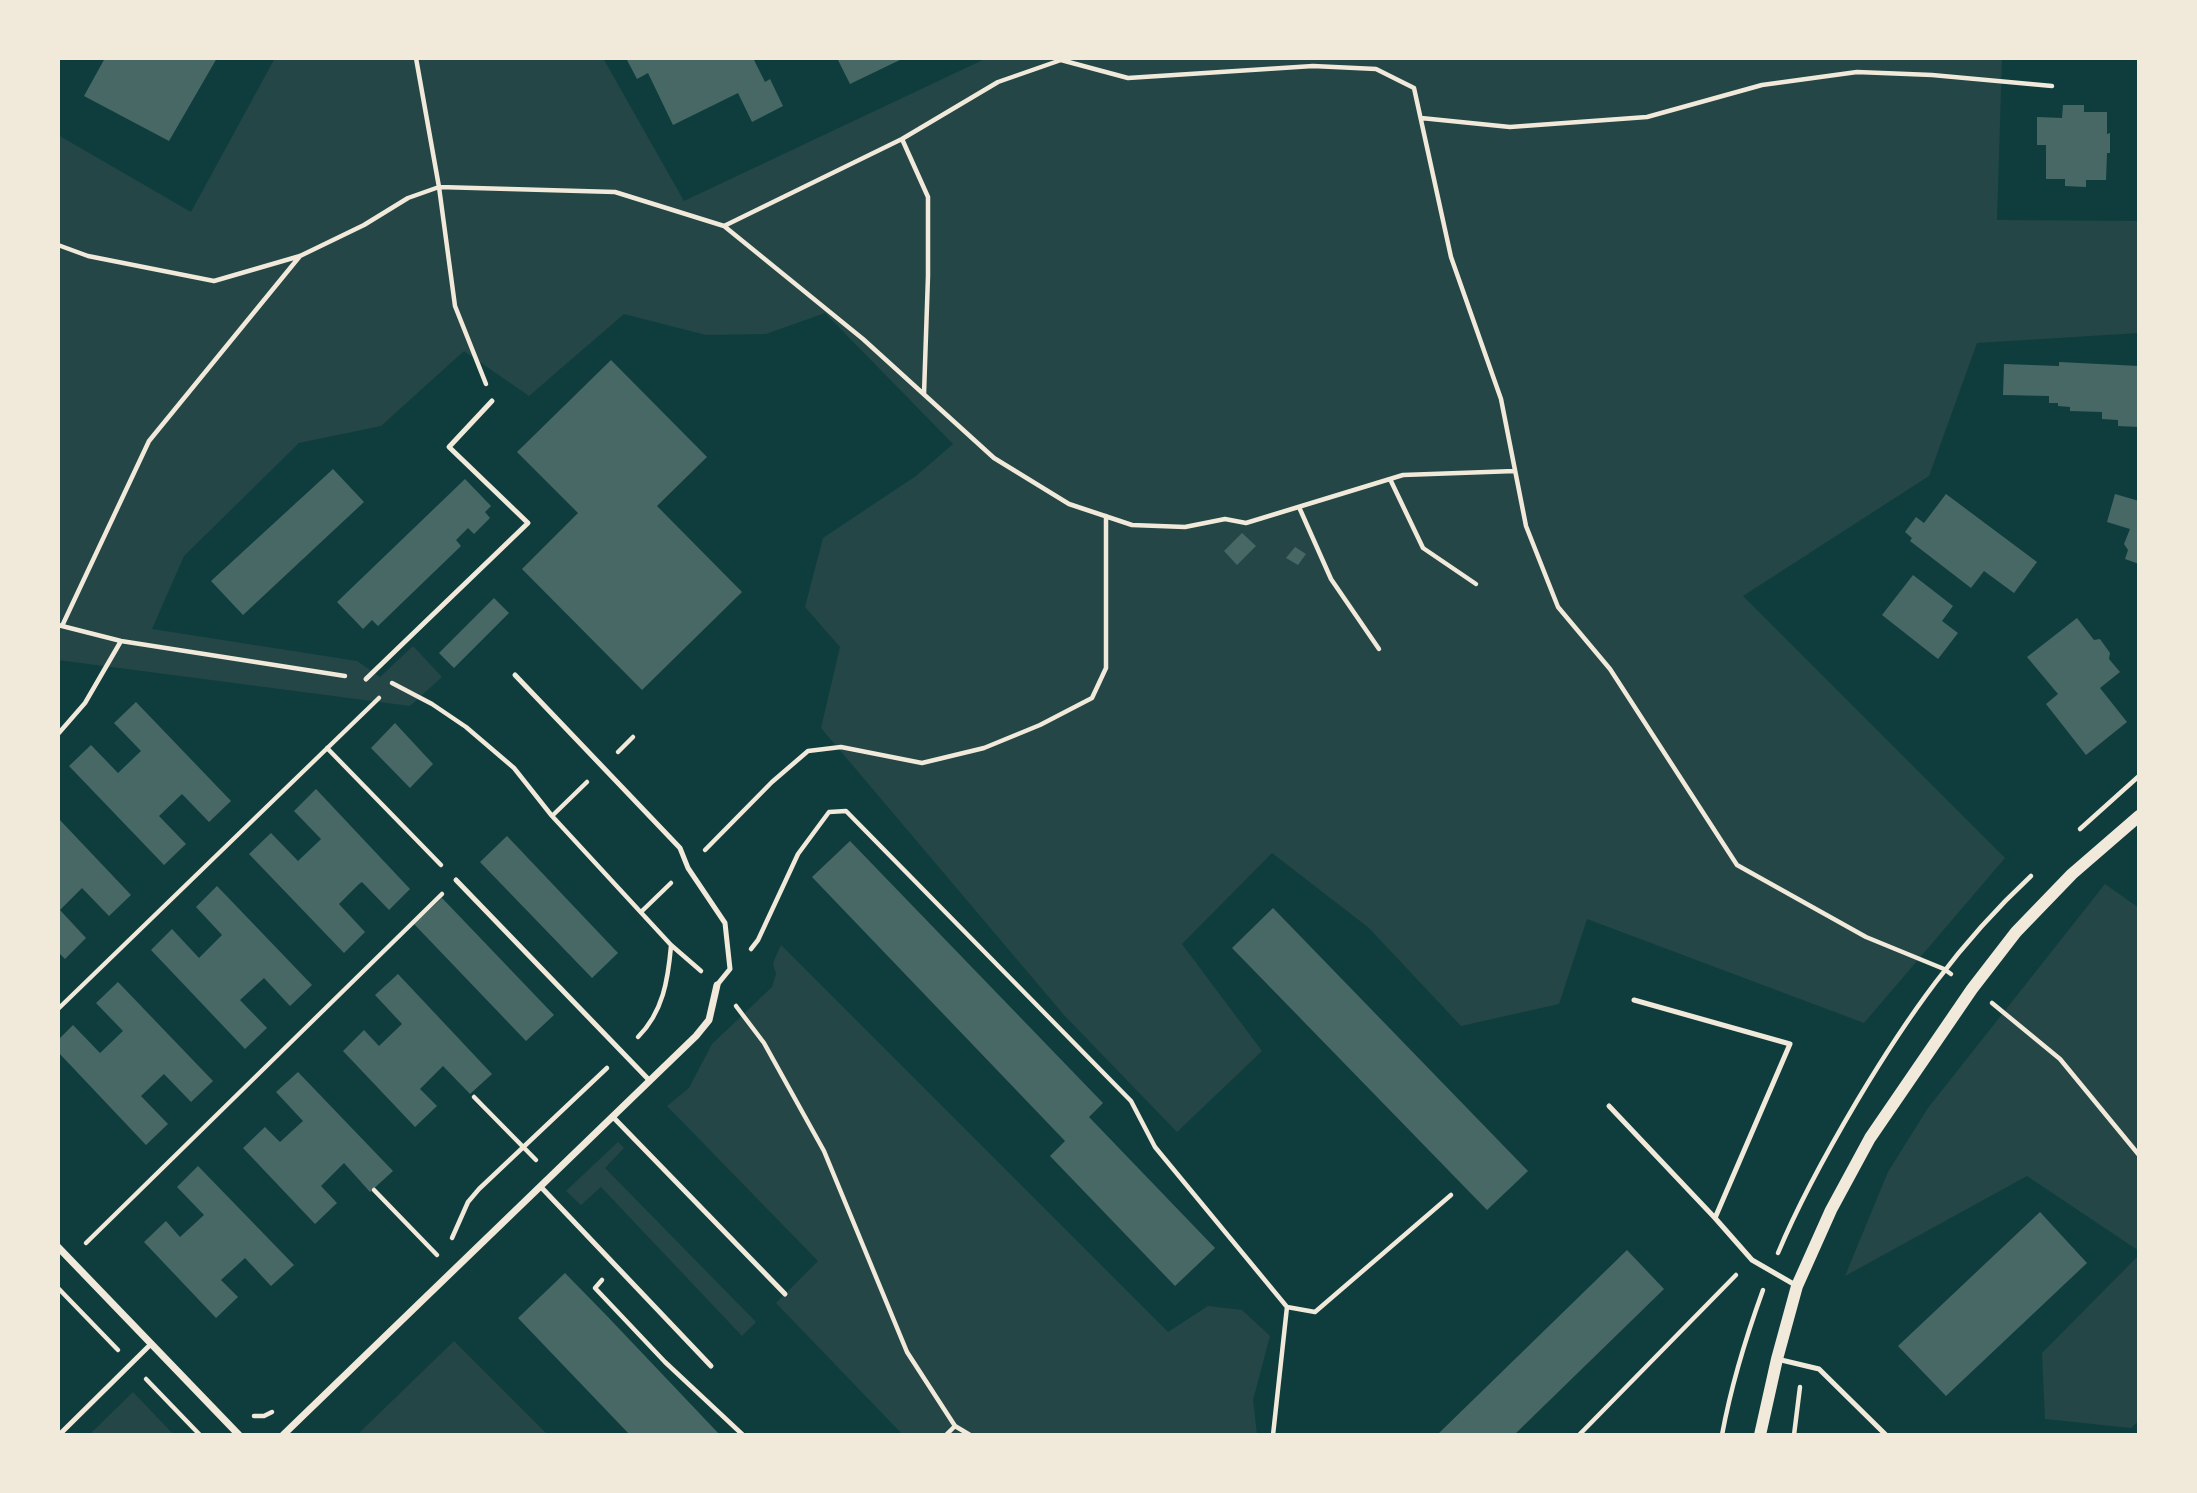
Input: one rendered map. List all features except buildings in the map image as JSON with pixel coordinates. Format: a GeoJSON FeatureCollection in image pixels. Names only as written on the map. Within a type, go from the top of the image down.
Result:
{"type":"FeatureCollection","features":[{"type":"Feature","properties":{"kind":"street"},"geometry":{"type":"LineString","coordinates":[[1760,1435],[1797,1286],[1831,1210],[1870,1138],[1972,989],[2016,932],[2072,874],[2139,816]]}},
{"type":"Feature","properties":{"kind":"street"},"geometry":{"type":"LineString","coordinates":[[283,1435],[650,1082],[709,1020],[718,985]]}},
{"type":"Feature","properties":{"kind":"street"},"geometry":{"type":"LineString","coordinates":[[58,1247],[239,1435]]}},
{"type":"Feature","properties":{"kind":"lane"},"geometry":{"type":"LineString","coordinates":[[366,679],[528,523],[449,447],[492,401]]}},
{"type":"Feature","properties":{"kind":"lane"},"geometry":{"type":"LineString","coordinates":[[516,675],[680,848],[688,868],[725,922],[730,969],[718,985]]}},
{"type":"Feature","properties":{"kind":"lane"},"geometry":{"type":"LineString","coordinates":[[456,880],[650,1082]]}},
{"type":"Feature","properties":{"kind":"lane"},"geometry":{"type":"LineString","coordinates":[[1634,1000],[1790,1044],[1716,1218]]}},
{"type":"Feature","properties":{"kind":"lane"},"geometry":{"type":"LineString","coordinates":[[1609,1106],[1716,1218],[1752,1260],[1797,1286]]}},
{"type":"Feature","properties":{"kind":"lane"},"geometry":{"type":"LineString","coordinates":[[613,1117],[785,1294]]}},
{"type":"Feature","properties":{"kind":"lane"},"geometry":{"type":"LineString","coordinates":[[540,1186],[711,1366]]}},
{"type":"Feature","properties":{"kind":"lane"},"geometry":{"type":"LineString","coordinates":[[59,1435],[151,1344]]}},
{"type":"Feature","properties":{"kind":"lane"},"geometry":{"type":"LineString","coordinates":[[1777,1359],[1819,1369],[1886,1435]]}},
{"type":"Feature","properties":{"kind":"path"},"geometry":{"type":"LineString","coordinates":[[416,58],[439,187],[455,306],[492,401]]}},
{"type":"Feature","properties":{"kind":"path"},"geometry":{"type":"LineString","coordinates":[[724,226],[902,139],[998,82],[1061,60],[1128,78],[1313,66],[1376,69],[1414,88],[1451,257],[1501,399],[1525,526],[1558,607],[1610,668],[1737,865],[1866,937],[1922,960]]}},
{"type":"Feature","properties":{"kind":"path"},"geometry":{"type":"LineString","coordinates":[[1421,118],[1510,127],[1647,117],[1762,85],[1857,72],[1932,75],[2052,86]]}},
{"type":"Feature","properties":{"kind":"path"},"geometry":{"type":"LineString","coordinates":[[902,139],[928,197],[924,394]]}},
{"type":"Feature","properties":{"kind":"path"},"geometry":{"type":"LineString","coordinates":[[60,247],[88,256],[214,281],[300,256],[364,225],[408,198],[439,187],[615,192],[724,226],[863,339],[993,458],[1069,504],[1106,516],[1132,524],[1185,527],[1225,519],[1246,523],[1403,475],[1515,471]]}},
{"type":"Feature","properties":{"kind":"path"},"geometry":{"type":"LineString","coordinates":[[300,256],[149,441],[60,625],[121,641],[394,683],[466,727],[514,768],[552,816],[671,945],[718,985],[764,1043],[824,1151],[907,1352],[955,1426],[970,1435]]}},
{"type":"Feature","properties":{"kind":"path"},"geometry":{"type":"LineString","coordinates":[[1390,479],[1423,548],[1476,584]]}},
{"type":"Feature","properties":{"kind":"path"},"geometry":{"type":"LineString","coordinates":[[1299,507],[1331,579],[1379,649]]}},
{"type":"Feature","properties":{"kind":"path"},"geometry":{"type":"LineString","coordinates":[[642,911],[772,782],[808,751],[841,747],[922,762],[984,748],[1040,725],[1092,698],[1106,668],[1106,516]]}},
{"type":"Feature","properties":{"kind":"path"},"geometry":{"type":"LineString","coordinates":[[58,734],[85,703],[121,641]]}},
{"type":"Feature","properties":{"kind":"path"},"geometry":{"type":"LineString","coordinates":[[58,1009],[394,683]]}},
{"type":"Feature","properties":{"kind":"path"},"geometry":{"type":"LineString","coordinates":[[69,1259],[456,880],[327,748]]}},
{"type":"Feature","properties":{"kind":"path"},"geometry":{"type":"LineString","coordinates":[[730,969],[758,940],[798,854],[829,813],[846,811],[1131,1101],[1155,1147],[1287,1307],[1315,1312],[1451,1195]]}},
{"type":"Feature","properties":{"kind":"path"},"geometry":{"type":"LineString","coordinates":[[450,1241],[468,1202],[479,1189],[648,1026],[666,987],[671,945]]}},
{"type":"Feature","properties":{"kind":"path"},"geometry":{"type":"LineString","coordinates":[[2000,1008],[2060,1059],[2139,1155]]}},
{"type":"Feature","properties":{"kind":"path"},"geometry":{"type":"LineString","coordinates":[[474,1097],[551,1175]]}},
{"type":"Feature","properties":{"kind":"path"},"geometry":{"type":"LineString","coordinates":[[374,1190],[452,1271]]}},
{"type":"Feature","properties":{"kind":"path"},"geometry":{"type":"LineString","coordinates":[[436,1255],[443,1248]]}},
{"type":"Feature","properties":{"kind":"path"},"geometry":{"type":"LineString","coordinates":[[1579,1435],[1752,1260]]}},
{"type":"Feature","properties":{"kind":"path"},"geometry":{"type":"LineString","coordinates":[[616,1266],[595,1288],[665,1362],[743,1435]]}},
{"type":"Feature","properties":{"kind":"path"},"geometry":{"type":"LineString","coordinates":[[1273,1435],[1287,1307]]}},
{"type":"Feature","properties":{"kind":"path"},"geometry":{"type":"LineString","coordinates":[[1794,1435],[1803,1365]]}},
{"type":"Feature","properties":{"kind":"path"},"geometry":{"type":"LineString","coordinates":[[230,1426],[244,1413],[264,1416],[273,1412]]}},
{"type":"Feature","properties":{"kind":"path"},"geometry":{"type":"LineString","coordinates":[[946,1435],[955,1426]]}},
{"type":"Feature","properties":{"kind":"shaded area"},"geometry":{"type":"Polygon","coordinates":[[[275,58],[603,58],[684,201],[987,58],[2002,58],[1997,220],[2139,221],[2139,333],[1977,343],[1929,476],[1743,596],[2005,858],[1864,1023],[1587,919],[1559,1004],[1461,1026],[1369,928],[1272,853],[1182,944],[1262,1051],[1177,1132],[1064,1015],[821,728],[840,647],[805,607],[823,538],[916,476],[953,444],[825,313],[766,334],[706,335],[624,314],[529,396],[464,351],[381,426],[299,443],[184,556],[152,629],[357,661],[380,677],[413,646],[442,677],[410,706],[58,660],[58,135],[191,212],[275,58]]]}},
{"type":"Feature","properties":{"kind":"shaded area"},"geometry":{"type":"Polygon","coordinates":[[[2105,884],[2139,908],[2139,1251],[2027,1176],[1845,1276],[1888,1172],[1928,1108],[2105,884]]]}},
{"type":"Feature","properties":{"kind":"shaded area"},"geometry":{"type":"Polygon","coordinates":[[[781,945],[1168,1332],[1208,1306],[1242,1310],[1270,1336],[1253,1400],[1257,1435],[903,1435],[776,1303],[818,1261],[667,1106],[689,1088],[712,1044],[772,987],[776,974],[773,963],[781,945]]]}},
{"type":"Feature","properties":{"kind":"shaded area"},"geometry":{"type":"Polygon","coordinates":[[[618,1142],[624,1148],[605,1168],[756,1322],[742,1336],[601,1187],[581,1205],[566,1191],[618,1142]]]}},
{"type":"Feature","properties":{"kind":"shaded area"},"geometry":{"type":"Polygon","coordinates":[[[2139,1255],[2139,1421],[2131,1428],[2045,1419],[2042,1353],[2139,1255]]]}},
{"type":"Feature","properties":{"kind":"shaded area"},"geometry":{"type":"Polygon","coordinates":[[[454,1341],[548,1435],[357,1435],[454,1341]]]}},
{"type":"Feature","properties":{"kind":"shaded area"},"geometry":{"type":"Polygon","coordinates":[[[133,1392],[174,1435],[89,1435],[133,1392]]]}}]}
